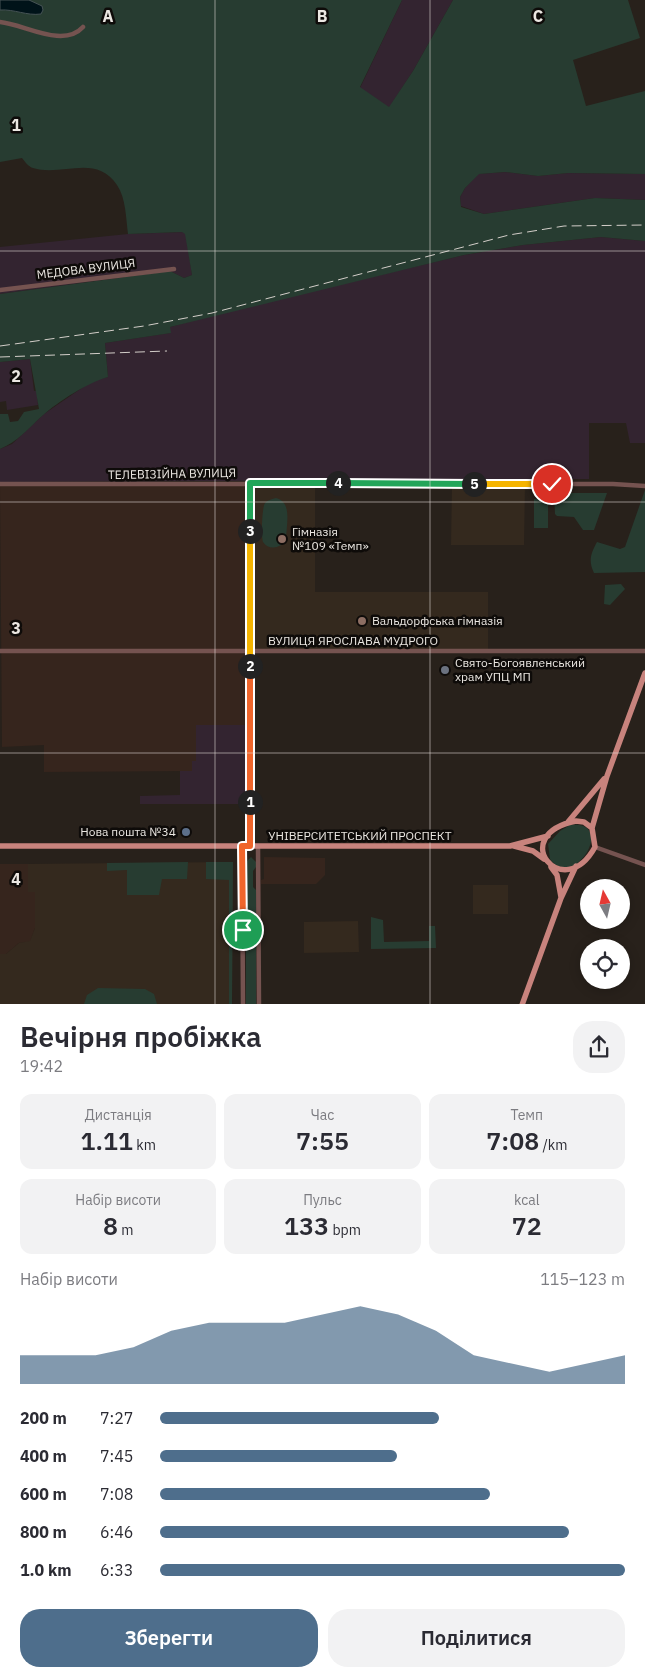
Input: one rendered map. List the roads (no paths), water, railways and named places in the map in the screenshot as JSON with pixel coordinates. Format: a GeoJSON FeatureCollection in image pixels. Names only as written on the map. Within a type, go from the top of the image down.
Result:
{"type":"FeatureCollection","features":[{"type":"Feature","properties":{"kind":"main road"},"geometry":{"type":"LineString","coordinates":[[551,867],[563,869],[576,866],[590,855],[595,847],[592,828],[606,776],[645,673]]}},
{"type":"Feature","properties":{"kind":"main road"},"geometry":{"type":"LineString","coordinates":[[510,846],[548,836],[581,809],[606,776]]}},
{"type":"Feature","properties":{"kind":"main road"},"geometry":{"type":"LineString","coordinates":[[567,822],[580,821],[592,828]]}},
{"type":"Feature","properties":{"kind":"main road"},"geometry":{"type":"LineString","coordinates":[[544,860],[542,850],[548,836]]}},
{"type":"Feature","properties":{"kind":"main road","name":"УНІВЕРСИТЕТСЬКИЙ ПРОСПЕКТ"},"geometry":{"type":"LineString","coordinates":[[0,846],[510,846]]}},
{"type":"Feature","properties":{"kind":"main road"},"geometry":{"type":"LineString","coordinates":[[510,846],[533,850],[551,867],[558,880],[561,898]]}},
{"type":"Feature","properties":{"kind":"main road"},"geometry":{"type":"LineString","coordinates":[[522,1004],[561,898],[576,866]]}},
{"type":"Feature","properties":{"kind":"street"},"geometry":{"type":"LineString","coordinates":[[0,22],[60,36],[74,34],[83,27]]}},
{"type":"Feature","properties":{"kind":"street","name":"МЕДОВА ВУЛИЦЯ"},"geometry":{"type":"LineString","coordinates":[[0,290],[174,269]]}},
{"type":"Feature","properties":{"kind":"street"},"geometry":{"type":"LineString","coordinates":[[250,483],[250,846]]}},
{"type":"Feature","properties":{"kind":"street","name":"ТЕЛЕВІЗІЙНА ВУЛИЦЯ"},"geometry":{"type":"LineString","coordinates":[[0,484],[613,484],[645,486]]}},
{"type":"Feature","properties":{"kind":"street","name":"ВУЛИЦЯ ЯРОСЛАВА МУДРОГО"},"geometry":{"type":"LineString","coordinates":[[0,650],[645,651]]}},
{"type":"Feature","properties":{"kind":"street"},"geometry":{"type":"LineString","coordinates":[[242,846],[243,1004]]}},
{"type":"Feature","properties":{"kind":"street"},"geometry":{"type":"LineString","coordinates":[[258,846],[259,1004]]}},
{"type":"Feature","properties":{"kind":"street"},"geometry":{"type":"LineString","coordinates":[[595,847],[645,864]]}},
{"type":"Feature","properties":{"kind":"railway"},"geometry":{"type":"LineString","coordinates":[[0,346],[144,326],[212,313],[509,235],[564,226],[645,225]]}},
{"type":"Feature","properties":{"kind":"railway"},"geometry":{"type":"LineString","coordinates":[[0,357],[167,351]]}},
{"type":"Feature","properties":{"kind":"place","name":"Гімназія №109 «Темп»"},"geometry":{"type":"Point","coordinates":[282,539]}},
{"type":"Feature","properties":{"kind":"place","name":"Вальдорфська гімназія"},"geometry":{"type":"Point","coordinates":[362,621]}},
{"type":"Feature","properties":{"kind":"place","name":"Свято-Богоявленський храм УПЦ МП"},"geometry":{"type":"Point","coordinates":[445,670]}},
{"type":"Feature","properties":{"kind":"place","name":"Нова пошта №34"},"geometry":{"type":"Point","coordinates":[186,832]}}]}
